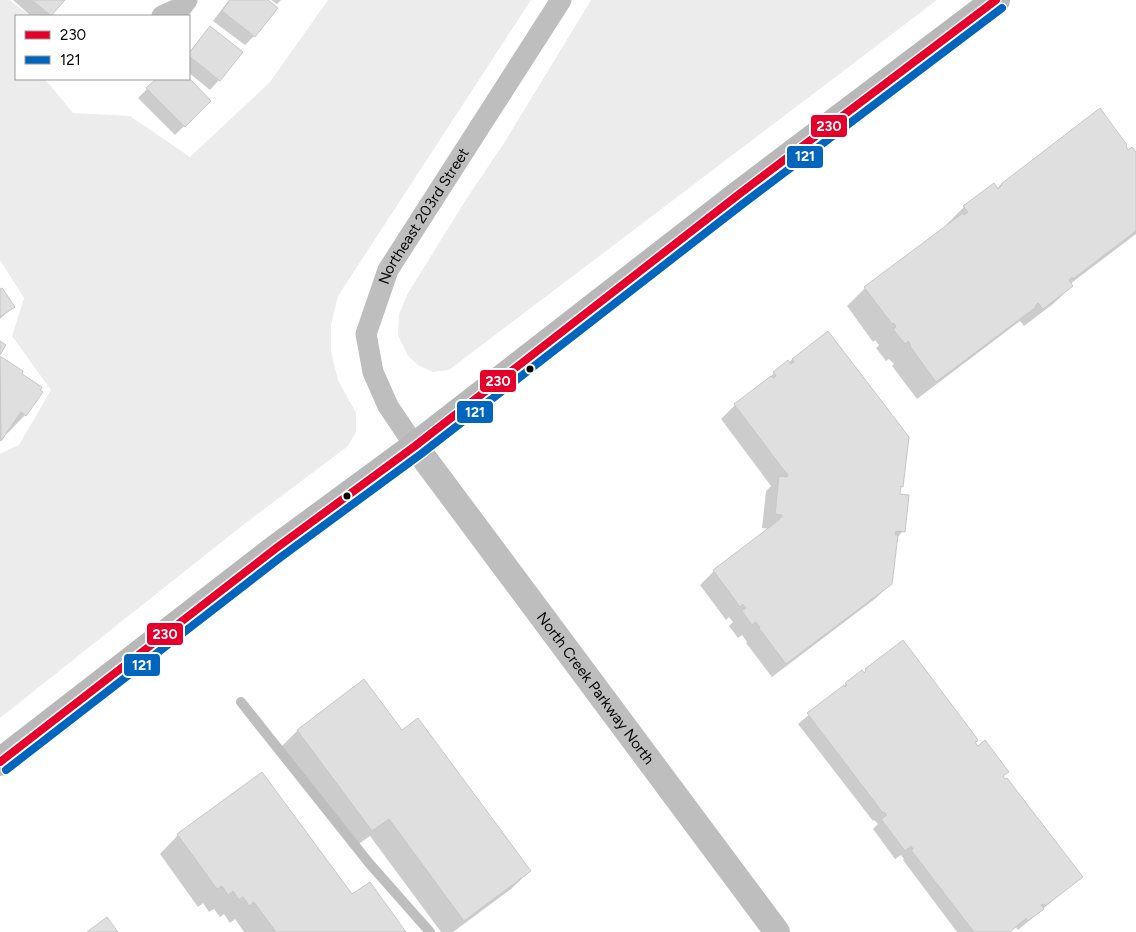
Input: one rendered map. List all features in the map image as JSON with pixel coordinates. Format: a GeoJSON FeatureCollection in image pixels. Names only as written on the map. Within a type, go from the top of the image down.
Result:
{"type":"FeatureCollection","features":[{"type":"Feature","properties":{"kind":"main road"},"geometry":{"type":"LineString","coordinates":[[0,762],[275,549],[415,446],[738,194],[996,0]]}},
{"type":"Feature","properties":{"kind":"street"},"geometry":{"type":"LineString","coordinates":[[164,15],[182,6],[187,0]]}},
{"type":"Feature","properties":{"kind":"street","name":"Northeast 203rd Street"},"geometry":{"type":"LineString","coordinates":[[415,446],[388,406],[373,372],[366,334],[388,270],[561,0]]}},
{"type":"Feature","properties":{"kind":"street","name":"North Creek Parkway North"},"geometry":{"type":"LineString","coordinates":[[415,446],[777,932]]}},
{"type":"Feature","properties":{"kind":"lane"},"geometry":{"type":"LineString","coordinates":[[241,702],[369,863],[430,932]]}},
{"type":"Feature","properties":{"kind":"shaded area"},"geometry":{"type":"Polygon","coordinates":[[[0,0],[9,0],[30,15],[15,15],[15,80],[46,80],[73,113],[130,116],[190,157],[270,82],[328,0],[531,0],[338,296],[331,325],[331,351],[338,380],[356,413],[356,432],[348,446],[243,525],[0,718],[0,454],[19,445],[51,390],[12,336],[24,298],[0,260],[0,0]]]}},
{"type":"Feature","properties":{"kind":"shaded area"},"geometry":{"type":"Polygon","coordinates":[[[591,0],[937,0],[449,370],[433,372],[418,365],[408,356],[398,335],[399,314],[408,293],[467,198],[504,143],[591,0]]]}},
{"type":"Feature","properties":{"kind":"building"},"geometry":{"type":"Polygon","coordinates":[[[32,0],[65,0],[50,15],[32,0]]]}},
{"type":"Feature","properties":{"kind":"building"},"geometry":{"type":"Polygon","coordinates":[[[230,0],[268,0],[278,8],[255,37],[222,11],[230,0]]]}},
{"type":"Feature","properties":{"kind":"building"},"geometry":{"type":"Polygon","coordinates":[[[210,26],[243,52],[220,81],[190,57],[190,52],[210,26]]]}},
{"type":"Feature","properties":{"kind":"building"},"geometry":{"type":"Polygon","coordinates":[[[190,79],[211,101],[185,127],[146,88],[155,80],[190,79]]]}},
{"type":"Feature","properties":{"kind":"building"},"geometry":{"type":"Polygon","coordinates":[[[1100,108],[1127,145],[1128,150],[1132,147],[1136,152],[1136,231],[1073,279],[1072,277],[1069,280],[1073,286],[1043,309],[1038,303],[1036,307],[936,382],[908,341],[905,344],[893,329],[896,327],[894,323],[892,324],[864,287],[963,213],[964,215],[968,212],[963,206],[994,183],[998,189],[1001,184],[1100,108]]]}},
{"type":"Feature","properties":{"kind":"building"},"geometry":{"type":"Polygon","coordinates":[[[2,288],[15,307],[0,317],[0,289],[2,288]]]}},
{"type":"Feature","properties":{"kind":"building"},"geometry":{"type":"Polygon","coordinates":[[[828,331],[909,437],[903,487],[901,486],[900,494],[909,495],[905,532],[896,531],[895,535],[898,535],[892,584],[786,664],[756,622],[752,625],[742,611],[746,608],[743,604],[740,607],[713,570],[782,517],[782,515],[775,514],[779,476],[787,477],[788,474],[734,404],[771,376],[773,378],[776,376],[773,372],[788,360],[791,364],[794,362],[792,359],[828,331]]]}},
{"type":"Feature","properties":{"kind":"building"},"geometry":{"type":"Polygon","coordinates":[[[0,341],[6,345],[0,355],[0,341]]]}},
{"type":"Feature","properties":{"kind":"building"},"geometry":{"type":"Polygon","coordinates":[[[0,356],[23,371],[22,374],[42,387],[40,390],[43,392],[26,416],[21,412],[1,441],[0,356]]]}},
{"type":"Feature","properties":{"kind":"building"},"geometry":{"type":"Polygon","coordinates":[[[903,640],[976,737],[978,741],[975,742],[978,746],[985,740],[1009,772],[1003,776],[1005,779],[1007,778],[1083,877],[1045,906],[1044,904],[1041,905],[1044,909],[1028,921],[1026,918],[1010,932],[974,932],[911,850],[913,849],[911,846],[905,851],[881,819],[887,815],[883,813],[807,713],[844,685],[845,687],[847,685],[845,683],[862,670],[864,673],[865,669],[903,640]]]}},
{"type":"Feature","properties":{"kind":"building"},"geometry":{"type":"Polygon","coordinates":[[[364,679],[402,730],[418,718],[531,871],[464,921],[389,819],[372,831],[297,730],[364,679]]]}},
{"type":"Feature","properties":{"kind":"building"},"geometry":{"type":"Polygon","coordinates":[[[262,772],[352,894],[370,882],[406,932],[276,932],[254,902],[249,906],[243,897],[239,900],[233,891],[228,895],[222,886],[217,889],[177,834],[262,772]]]}},
{"type":"Feature","properties":{"kind":"building"},"geometry":{"type":"Polygon","coordinates":[[[107,917],[118,932],[87,932],[107,917]]]}},
{"type":"Feature","properties":{"kind":"transit line","name":"230"},"geometry":{"type":"LineString","coordinates":[[0,762],[275,549],[415,446],[738,195],[996,0]]}},
{"type":"Feature","properties":{"kind":"transit line","name":"121"},"geometry":{"type":"LineString","coordinates":[[6,770],[281,557],[421,454],[744,203],[1002,8]]}}]}
